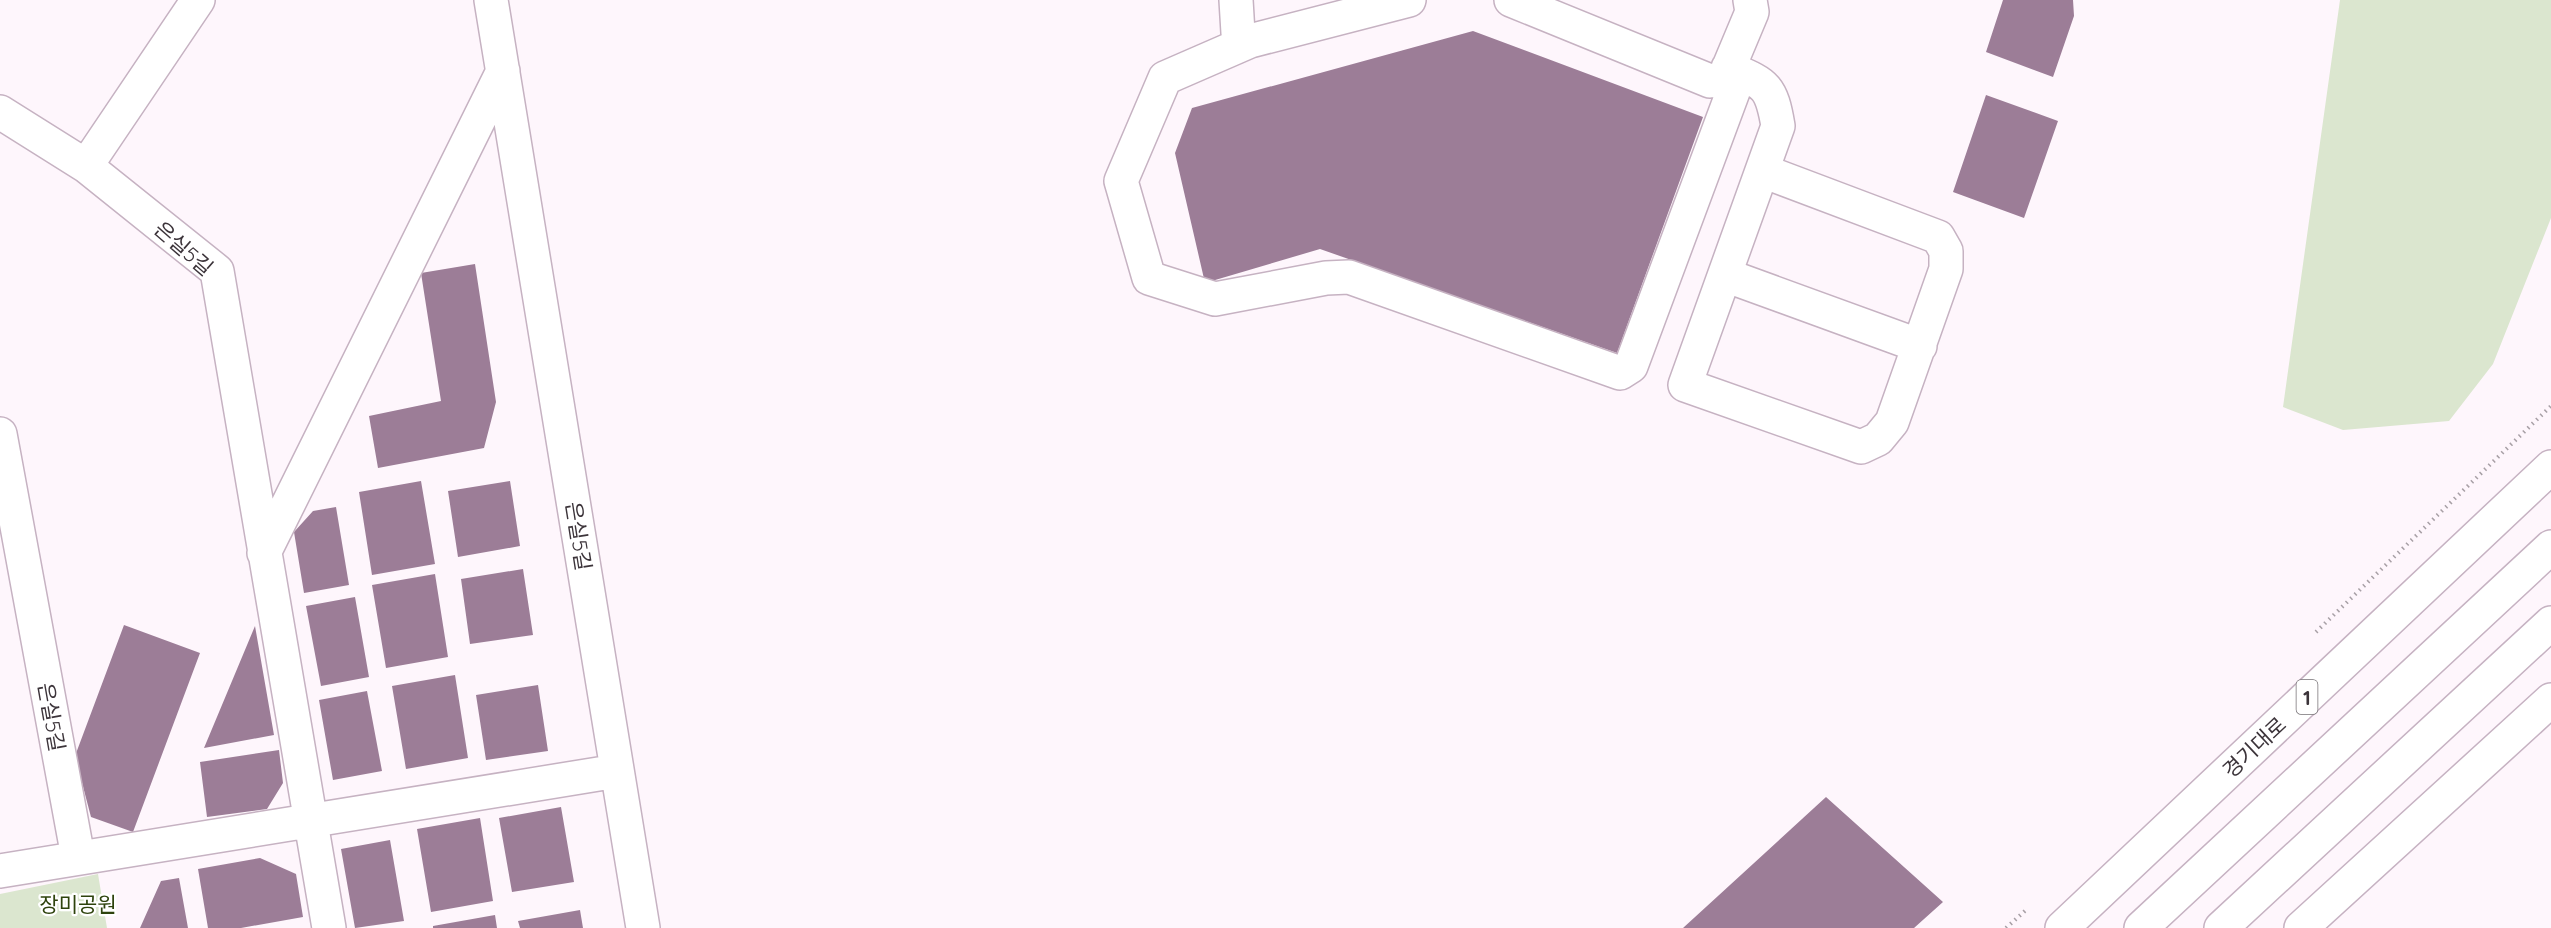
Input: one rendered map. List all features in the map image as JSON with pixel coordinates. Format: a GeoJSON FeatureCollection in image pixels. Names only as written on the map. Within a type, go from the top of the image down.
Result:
{"type":"FeatureCollection","features":[{"type":"Feature","properties":{"kind":"street"},"geometry":{"type":"LineString","coordinates":[[86,166],[198,0]]}},
{"type":"Feature","properties":{"kind":"street"},"geometry":{"type":"LineString","coordinates":[[1236,0],[1238,33],[1250,41]]}},
{"type":"Feature","properties":{"kind":"street"},"geometry":{"type":"LineString","coordinates":[[1409,0],[1250,41],[1165,78],[1121,181],[1149,278],[1215,299],[1326,278],[1349,277],[1620,373],[1631,366],[1734,71],[1752,12],[1750,0]]}},
{"type":"Feature","properties":{"kind":"street"},"geometry":{"type":"LineString","coordinates":[[1511,0],[1710,81],[1734,71]]}},
{"type":"Feature","properties":{"kind":"street","name":"은실5길"},"geometry":{"type":"LineString","coordinates":[[499,6],[503,71],[643,928]]}},
{"type":"Feature","properties":{"kind":"street"},"geometry":{"type":"LineString","coordinates":[[264,553],[503,71]]}},
{"type":"Feature","properties":{"kind":"street"},"geometry":{"type":"LineString","coordinates":[[1734,71],[1761,82],[1774,102],[1778,126],[1685,385],[1861,447],[1878,439],[1892,422],[1946,269],[1946,250],[1938,237],[1763,171]]}},
{"type":"Feature","properties":{"kind":"street","name":"은실5길"},"geometry":{"type":"LineString","coordinates":[[0,112],[86,166],[217,271],[329,928]]}},
{"type":"Feature","properties":{"kind":"street"},"geometry":{"type":"LineString","coordinates":[[1725,275],[1920,346]]}},
{"type":"Feature","properties":{"kind":"street","name":"은실5길"},"geometry":{"type":"LineString","coordinates":[[0,434],[78,857]]}},
{"type":"Feature","properties":{"kind":"street","name":"경기대로"},"geometry":{"type":"LineString","coordinates":[[2062,928],[2551,467]]}},
{"type":"Feature","properties":{"kind":"street"},"geometry":{"type":"LineString","coordinates":[[2141,928],[2551,547]]}},
{"type":"Feature","properties":{"kind":"street"},"geometry":{"type":"LineString","coordinates":[[2221,928],[2551,623]]}},
{"type":"Feature","properties":{"kind":"street"},"geometry":{"type":"LineString","coordinates":[[2301,928],[2551,700]]}},
{"type":"Feature","properties":{"kind":"street"},"geometry":{"type":"LineString","coordinates":[[0,871],[617,771]]}},
{"type":"Feature","properties":{"kind":"green space"},"geometry":{"type":"Polygon","coordinates":[[[2340,0],[2551,0],[2551,218],[2493,364],[2449,421],[2343,430],[2283,407],[2340,0]]]}},
{"type":"Feature","properties":{"kind":"green space","name":"장미공원"},"geometry":{"type":"Polygon","coordinates":[[[98,874],[107,928],[0,928],[0,894],[98,874]]]}},
{"type":"Feature","properties":{"kind":"building"},"geometry":{"type":"Polygon","coordinates":[[[2003,0],[2073,0],[2074,16],[2053,77],[1986,52],[2003,0]]]}},
{"type":"Feature","properties":{"kind":"building"},"geometry":{"type":"Polygon","coordinates":[[[1473,31],[1703,117],[1617,353],[1320,249],[1205,283],[1175,153],[1192,108],[1473,31]]]}},
{"type":"Feature","properties":{"kind":"building"},"geometry":{"type":"Polygon","coordinates":[[[1986,95],[2058,121],[2024,218],[1953,192],[1986,95]]]}},
{"type":"Feature","properties":{"kind":"building"},"geometry":{"type":"Polygon","coordinates":[[[475,264],[496,402],[484,448],[378,468],[369,416],[441,401],[421,273],[475,264]]]}},
{"type":"Feature","properties":{"kind":"building"},"geometry":{"type":"Polygon","coordinates":[[[421,481],[435,564],[372,575],[359,492],[421,481]]]}},
{"type":"Feature","properties":{"kind":"building"},"geometry":{"type":"Polygon","coordinates":[[[510,481],[520,546],[458,557],[448,491],[510,481]]]}},
{"type":"Feature","properties":{"kind":"building"},"geometry":{"type":"Polygon","coordinates":[[[336,507],[349,585],[304,593],[294,532],[313,511],[336,507]]]}},
{"type":"Feature","properties":{"kind":"building"},"geometry":{"type":"Polygon","coordinates":[[[523,569],[533,635],[470,644],[461,579],[523,569]]]}},
{"type":"Feature","properties":{"kind":"building"},"geometry":{"type":"Polygon","coordinates":[[[435,574],[448,657],[386,668],[372,585],[435,574]]]}},
{"type":"Feature","properties":{"kind":"building"},"geometry":{"type":"Polygon","coordinates":[[[355,597],[369,677],[321,686],[306,606],[355,597]]]}},
{"type":"Feature","properties":{"kind":"building"},"geometry":{"type":"Polygon","coordinates":[[[124,625],[200,653],[133,832],[91,817],[75,756],[124,625]]]}},
{"type":"Feature","properties":{"kind":"building"},"geometry":{"type":"Polygon","coordinates":[[[255,626],[274,735],[204,748],[255,626]]]}},
{"type":"Feature","properties":{"kind":"building"},"geometry":{"type":"Polygon","coordinates":[[[455,675],[468,758],[406,769],[392,686],[455,675]]]}},
{"type":"Feature","properties":{"kind":"building"},"geometry":{"type":"Polygon","coordinates":[[[538,685],[548,751],[486,760],[476,695],[538,685]]]}},
{"type":"Feature","properties":{"kind":"building"},"geometry":{"type":"Polygon","coordinates":[[[367,691],[382,771],[333,780],[319,700],[367,691]]]}},
{"type":"Feature","properties":{"kind":"building"},"geometry":{"type":"Polygon","coordinates":[[[279,750],[283,783],[267,809],[207,817],[200,762],[279,750]]]}},
{"type":"Feature","properties":{"kind":"building"},"geometry":{"type":"Polygon","coordinates":[[[1826,797],[1943,902],[1914,928],[1683,928],[1826,797]]]}},
{"type":"Feature","properties":{"kind":"building"},"geometry":{"type":"Polygon","coordinates":[[[561,807],[574,882],[512,892],[499,818],[561,807]]]}},
{"type":"Feature","properties":{"kind":"building"},"geometry":{"type":"Polygon","coordinates":[[[480,818],[493,901],[431,912],[417,829],[480,818]]]}},
{"type":"Feature","properties":{"kind":"building"},"geometry":{"type":"Polygon","coordinates":[[[390,840],[404,921],[355,928],[341,849],[390,840]]]}},
{"type":"Feature","properties":{"kind":"building"},"geometry":{"type":"Polygon","coordinates":[[[260,858],[296,874],[303,917],[241,928],[208,928],[198,869],[260,858]]]}},
{"type":"Feature","properties":{"kind":"building"},"geometry":{"type":"Polygon","coordinates":[[[179,878],[188,928],[140,928],[161,881],[179,878]]]}},
{"type":"Feature","properties":{"kind":"building"},"geometry":{"type":"Polygon","coordinates":[[[580,910],[583,928],[520,928],[518,921],[580,910]]]}},
{"type":"Feature","properties":{"kind":"building"},"geometry":{"type":"Polygon","coordinates":[[[495,915],[497,928],[433,928],[433,926],[495,915]]]}}]}
